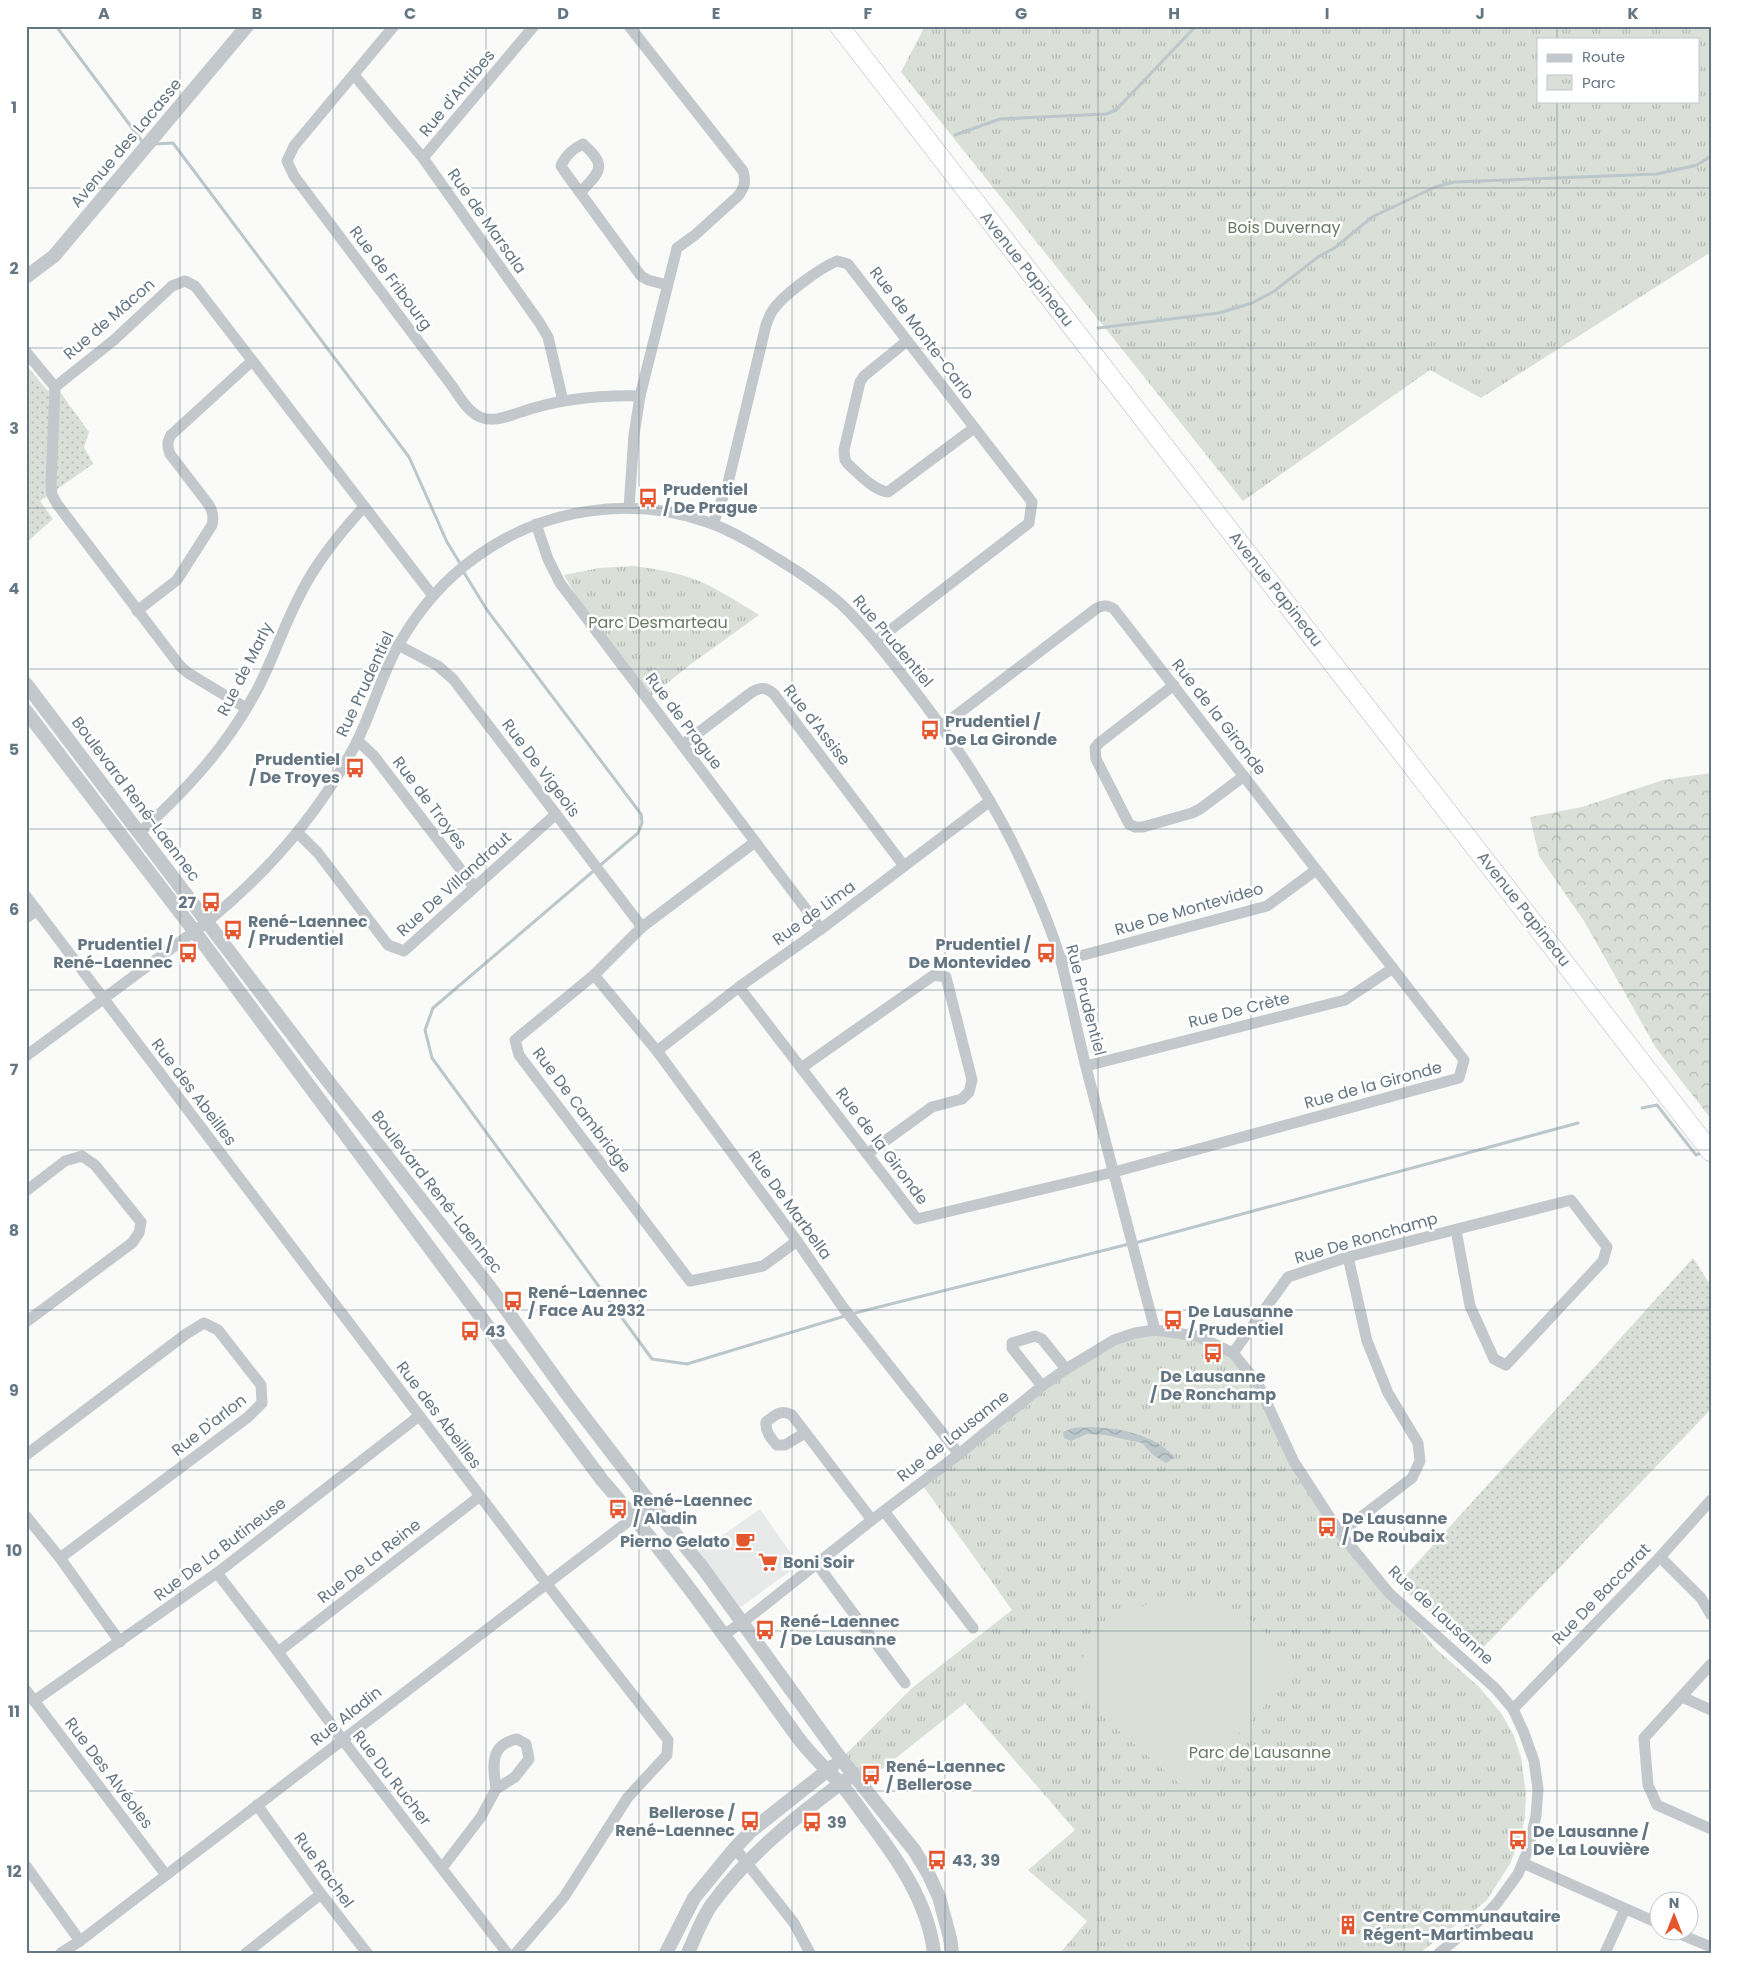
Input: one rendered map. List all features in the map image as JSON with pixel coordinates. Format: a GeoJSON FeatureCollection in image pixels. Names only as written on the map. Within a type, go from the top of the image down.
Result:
{"type":"FeatureCollection","features":[{"type":"Feature","properties":{"kind":"highway","name":"Avenue Papineau"},"geometry":{"type":"LineString","coordinates":[[839,26],[1711,1152]]}},
{"type":"Feature","properties":{"kind":"street","name":"Avenue des Lacasse"},"geometry":{"type":"LineString","coordinates":[[26,277],[54,256],[247,26]]}},
{"type":"Feature","properties":{"kind":"street","name":"Rue de Fribourg"},"geometry":{"type":"LineString","coordinates":[[394,26],[294,146],[287,161],[294,176],[452,386],[470,409],[479,417],[492,420],[563,401],[601,396],[640,396]]}},
{"type":"Feature","properties":{"kind":"street","name":"Rue d'Antibes"},"geometry":{"type":"LineString","coordinates":[[423,158],[534,26]]}},
{"type":"Feature","properties":{"kind":"street"},"geometry":{"type":"LineString","coordinates":[[629,26],[743,171],[745,178],[744,188],[738,196],[695,235],[677,248],[640,396],[634,435],[629,508]]}},
{"type":"Feature","properties":{"kind":"street","name":"Rue de Marsala"},"geometry":{"type":"LineString","coordinates":[[354,75],[423,158],[548,336],[563,401]]}},
{"type":"Feature","properties":{"kind":"street"},"geometry":{"type":"LineString","coordinates":[[580,194],[641,276],[667,285]]}},
{"type":"Feature","properties":{"kind":"street","name":"Rue de Monte-Carlo"},"geometry":{"type":"LineString","coordinates":[[713,524],[728,483],[766,325],[772,311],[784,298],[830,264],[837,261],[848,264],[1032,502],[1029,523],[876,641]]}},
{"type":"Feature","properties":{"kind":"street","name":"Rue de Mâcon"},"geometry":{"type":"LineString","coordinates":[[55,387],[114,340],[172,286],[184,281],[195,286],[363,508],[433,596]]}},
{"type":"Feature","properties":{"kind":"street"},"geometry":{"type":"LineString","coordinates":[[907,341],[868,371],[860,382],[844,450],[845,460],[848,464],[875,487],[881,491],[888,492],[974,428]]}},
{"type":"Feature","properties":{"kind":"street"},"geometry":{"type":"LineString","coordinates":[[26,352],[55,387],[51,484],[52,494],[57,504],[180,666],[188,673],[246,708]]}},
{"type":"Feature","properties":{"kind":"street"},"geometry":{"type":"LineString","coordinates":[[137,611],[177,580],[212,525],[214,518],[209,505],[170,454],[168,441],[171,435],[252,362]]}},
{"type":"Feature","properties":{"kind":"street","name":"Rue de Marly"},"geometry":{"type":"LineString","coordinates":[[139,833],[169,807],[193,781],[225,740],[266,673],[307,581],[339,534],[363,508]]}},
{"type":"Feature","properties":{"kind":"street","name":"Rue Prudentiel"},"geometry":{"type":"LineString","coordinates":[[26,1056],[102,998],[195,932],[233,901],[298,832],[329,790],[358,741],[398,645],[433,596],[472,559],[513,534],[560,516],[629,508],[675,514],[713,524],[761,548],[808,578],[838,602],[876,641],[942,726],[990,801],[1010,837],[1034,888],[1061,962],[1086,1066],[1155,1330]]}},
{"type":"Feature","properties":{"kind":"street","name":"Rue de Prague"},"geometry":{"type":"LineString","coordinates":[[536,524],[548,559],[560,583],[821,929]]}},
{"type":"Feature","properties":{"kind":"street","name":"Rue de la Gironde"},"geometry":{"type":"LineString","coordinates":[[739,987],[917,1219],[1114,1172],[1459,1078],[1464,1060],[1114,609],[1104,605],[1096,608],[942,726]]}},
{"type":"Feature","properties":{"kind":"street","name":"Rue De Vigeois"},"geometry":{"type":"LineString","coordinates":[[398,645],[438,666],[453,679],[642,927]]}},
{"type":"Feature","properties":{"kind":"street","name":"Boulevard René-Laennec"},"geometry":{"type":"LineString","coordinates":[[26,684],[324,1076],[492,1290],[569,1397],[743,1622],[841,1759],[914,1850],[928,1873],[939,1897],[952,1953]]}},
{"type":"Feature","properties":{"kind":"street"},"geometry":{"type":"LineString","coordinates":[[1174,685],[1095,748],[1096,759],[1129,824],[1135,827],[1143,826],[1192,813],[1208,804],[1244,776]]}},
{"type":"Feature","properties":{"kind":"street","name":"Rue d'Assise"},"geometry":{"type":"LineString","coordinates":[[682,745],[752,692],[763,687],[768,689],[774,694],[904,866]]}},
{"type":"Feature","properties":{"kind":"street","name":"Boulevard René-Laennec"},"geometry":{"type":"LineString","coordinates":[[26,710],[195,932],[597,1473],[725,1634],[800,1740],[826,1771],[840,1784],[900,1864],[927,1921],[934,1953]]}},
{"type":"Feature","properties":{"kind":"street","name":"Rue de Troyes"},"geometry":{"type":"LineString","coordinates":[[358,741],[374,756],[474,887]]}},
{"type":"Feature","properties":{"kind":"street","name":"Rue de Lima"},"geometry":{"type":"LineString","coordinates":[[656,1051],[739,987],[821,929],[990,801]]}},
{"type":"Feature","properties":{"kind":"street","name":"Rue De Villandraut"},"geometry":{"type":"LineString","coordinates":[[298,832],[318,853],[388,945],[404,951],[556,814]]}},
{"type":"Feature","properties":{"kind":"street","name":"Rue De Cambridge"},"geometry":{"type":"LineString","coordinates":[[755,842],[642,927],[594,976],[515,1040],[519,1055],[690,1281],[763,1266],[797,1241]]}},
{"type":"Feature","properties":{"kind":"street","name":"Rue De Montevideo"},"geometry":{"type":"LineString","coordinates":[[1061,962],[1267,906],[1316,870]]}},
{"type":"Feature","properties":{"kind":"street","name":"Rue des Abeilles"},"geometry":{"type":"LineString","coordinates":[[26,896],[546,1583],[668,1740],[667,1755],[628,1797],[564,1897],[516,1953]]}},
{"type":"Feature","properties":{"kind":"street"},"geometry":{"type":"LineString","coordinates":[[26,918],[37,910]]}},
{"type":"Feature","properties":{"kind":"street","name":"Rue De Crète"},"geometry":{"type":"LineString","coordinates":[[1086,1066],[1345,1000],[1393,968]]}},
{"type":"Feature","properties":{"kind":"street"},"geometry":{"type":"LineString","coordinates":[[801,1068],[934,975],[946,977],[972,1080],[969,1092],[962,1099],[932,1107],[867,1154]]}},
{"type":"Feature","properties":{"kind":"street","name":"Rue De Marbella"},"geometry":{"type":"LineString","coordinates":[[594,976],[656,1051],[797,1241],[842,1306],[959,1454]]}},
{"type":"Feature","properties":{"kind":"street"},"geometry":{"type":"LineString","coordinates":[[26,1191],[65,1162],[82,1156],[95,1165],[141,1222],[139,1233],[132,1242],[26,1322]]}},
{"type":"Feature","properties":{"kind":"street","name":"Rue De Ronchamp"},"geometry":{"type":"LineString","coordinates":[[1233,1352],[1288,1276],[1348,1258],[1571,1200],[1607,1247],[1603,1261],[1506,1365],[1494,1359],[1470,1306],[1456,1230]]}},
{"type":"Feature","properties":{"kind":"street"},"geometry":{"type":"LineString","coordinates":[[1340,1533],[1412,1478],[1420,1462],[1418,1444],[1388,1393],[1367,1341],[1348,1258]]}},
{"type":"Feature","properties":{"kind":"street","name":"Rue D'arlon"},"geometry":{"type":"LineString","coordinates":[[26,1455],[186,1334],[204,1323],[218,1330],[261,1385],[262,1403],[248,1417],[60,1558]]}},
{"type":"Feature","properties":{"kind":"street","name":"Rue de Lausanne"},"geometry":{"type":"LineString","coordinates":[[725,1634],[959,1454],[1042,1386],[1114,1340],[1135,1333],[1155,1330],[1197,1336],[1233,1352],[1258,1384],[1294,1462],[1340,1533],[1389,1593],[1495,1688],[1513,1709],[1530,1747],[1537,1776],[1536,1816],[1533,1834],[1523,1863],[1508,1889],[1485,1916],[1439,1953]]}},
{"type":"Feature","properties":{"kind":"street"},"geometry":{"type":"LineString","coordinates":[[1042,1386],[1012,1348],[1012,1343],[1035,1336],[1042,1338],[1066,1369]]}},
{"type":"Feature","properties":{"kind":"street","name":"Rue De La Butineuse"},"geometry":{"type":"LineString","coordinates":[[34,1701],[217,1573],[420,1416]]}},
{"type":"Feature","properties":{"kind":"street"},"geometry":{"type":"LineString","coordinates":[[805,1432],[872,1520]]}},
{"type":"Feature","properties":{"kind":"street","name":"Rue De La Reine"},"geometry":{"type":"LineString","coordinates":[[278,1652],[480,1496]]}},
{"type":"Feature","properties":{"kind":"street","name":"Rue De Baccarat"},"geometry":{"type":"LineString","coordinates":[[1513,1709],[1660,1557],[1711,1500]]}},
{"type":"Feature","properties":{"kind":"street","name":"Rue Aladin"},"geometry":{"type":"LineString","coordinates":[[61,1953],[80,1941],[651,1504]]}},
{"type":"Feature","properties":{"kind":"street"},"geometry":{"type":"LineString","coordinates":[[884,1511],[973,1628]]}},
{"type":"Feature","properties":{"kind":"street"},"geometry":{"type":"LineString","coordinates":[[26,1516],[60,1558],[120,1642]]}},
{"type":"Feature","properties":{"kind":"street"},"geometry":{"type":"LineString","coordinates":[[1660,1557],[1701,1598],[1711,1615]]}},
{"type":"Feature","properties":{"kind":"street"},"geometry":{"type":"LineString","coordinates":[[817,1564],[905,1683]]}},
{"type":"Feature","properties":{"kind":"street","name":"Rue Du Rucher"},"geometry":{"type":"LineString","coordinates":[[217,1573],[342,1740],[507,1953]]}},
{"type":"Feature","properties":{"kind":"street"},"geometry":{"type":"LineString","coordinates":[[1711,1664],[1644,1738],[1648,1786],[1656,1804],[1711,1829]]}},
{"type":"Feature","properties":{"kind":"street","name":"Rue Des Alvéoles"},"geometry":{"type":"LineString","coordinates":[[26,1690],[166,1875]]}},
{"type":"Feature","properties":{"kind":"street"},"geometry":{"type":"LineString","coordinates":[[1682,1697],[1711,1710]]}},
{"type":"Feature","properties":{"kind":"street"},"geometry":{"type":"LineString","coordinates":[[666,1953],[694,1898],[735,1848],[751,1831],[841,1759]]}},
{"type":"Feature","properties":{"kind":"street"},"geometry":{"type":"LineString","coordinates":[[688,1953],[711,1906],[747,1864],[770,1840],[853,1774]]}},
{"type":"Feature","properties":{"kind":"street"},"geometry":{"type":"LineString","coordinates":[[442,1868],[481,1817],[496,1789]]}},
{"type":"Feature","properties":{"kind":"street","name":"Rue Rachel"},"geometry":{"type":"LineString","coordinates":[[257,1805],[321,1894],[367,1953]]}},
{"type":"Feature","properties":{"kind":"street"},"geometry":{"type":"LineString","coordinates":[[735,1848],[794,1923],[810,1953]]}},
{"type":"Feature","properties":{"kind":"street"},"geometry":{"type":"LineString","coordinates":[[1523,1863],[1650,1920]]}},
{"type":"Feature","properties":{"kind":"street"},"geometry":{"type":"LineString","coordinates":[[26,1866],[80,1941]]}},
{"type":"Feature","properties":{"kind":"street"},"geometry":{"type":"LineString","coordinates":[[246,1953],[321,1894]]}},
{"type":"Feature","properties":{"kind":"street"},"geometry":{"type":"LineString","coordinates":[[1605,1953],[1625,1909]]}},
{"type":"Feature","properties":{"kind":"street"},"geometry":{"type":"LineString","coordinates":[[1699,1942],[1711,1947]]}},
{"type":"Feature","properties":{"kind":"shaded area"},"geometry":{"type":"Polygon","coordinates":[[[760,1509],[799,1565],[735,1611],[693,1556],[760,1509]]]}},
{"type":"Feature","properties":{"kind":"green space","name":"Bois Duvernay"},"geometry":{"type":"Polygon","coordinates":[[[925,26],[1711,26],[1711,252],[1481,398],[1430,370],[1243,501],[901,72],[925,26]]]}},
{"type":"Feature","properties":{"kind":"green space"},"geometry":{"type":"Polygon","coordinates":[[[26,365],[47,390],[60,392],[89,432],[84,447],[93,464],[40,501],[53,519],[26,543],[26,365]]]}},
{"type":"Feature","properties":{"kind":"green space","name":"Parc Desmarteau"},"geometry":{"type":"Polygon","coordinates":[[[634,566],[694,579],[719,591],[759,615],[691,664],[650,697],[582,606],[564,575],[599,568],[634,566]]]}},
{"type":"Feature","properties":{"kind":"green space"},"geometry":{"type":"Polygon","coordinates":[[[1711,773],[1711,1119],[1656,1048],[1584,921],[1539,856],[1530,817],[1582,807],[1663,780],[1711,773]]]}},
{"type":"Feature","properties":{"kind":"green space"},"geometry":{"type":"Polygon","coordinates":[[[1693,1258],[1711,1286],[1711,1409],[1477,1654],[1398,1584],[1693,1258]]]}},
{"type":"Feature","properties":{"kind":"green space","name":"Parc de Lausanne"},"geometry":{"type":"Polygon","coordinates":[[[1135,1333],[1197,1336],[1233,1353],[1258,1384],[1294,1462],[1340,1533],[1436,1649],[1479,1687],[1501,1713],[1513,1734],[1521,1757],[1526,1794],[1525,1816],[1521,1835],[1510,1864],[1486,1901],[1420,1953],[1060,1953],[1087,1921],[1028,1870],[1075,1830],[965,1703],[862,1785],[841,1759],[912,1688],[1012,1610],[921,1483],[1042,1386],[1135,1333]]]}},
{"type":"Feature","properties":{"kind":"green space"},"geometry":{"type":"Polygon","coordinates":[[[1175,1598],[1215,1603],[1239,1613],[1261,1628],[1295,1673],[1190,1786],[1182,1786],[1067,1685],[1093,1643],[1112,1623],[1134,1610],[1175,1598]]]}},
{"type":"Feature","properties":{"kind":"water"},"geometry":{"type":"Polygon","coordinates":[[[1087,1427],[1134,1433],[1156,1442],[1175,1457],[1166,1463],[1153,1455],[1142,1443],[1105,1435],[1087,1434],[1071,1441],[1064,1438],[1063,1432],[1073,1428],[1087,1427]]]}},
{"type":"Feature","properties":{"kind":"waterway"},"geometry":{"type":"LineString","coordinates":[[56,26],[144,144]]}},
{"type":"Feature","properties":{"kind":"waterway"},"geometry":{"type":"LineString","coordinates":[[955,135],[1000,119],[1106,114],[1116,110],[1196,26]]}},
{"type":"Feature","properties":{"kind":"waterway"},"geometry":{"type":"LineString","coordinates":[[155,144],[173,143],[409,457],[447,542],[461,565]]}},
{"type":"Feature","properties":{"kind":"waterway"},"geometry":{"type":"LineString","coordinates":[[1098,328],[1219,313],[1252,303],[1273,292],[1318,257],[1336,247],[1372,217],[1435,187],[1454,182],[1657,174],[1697,165],[1711,156]]}},
{"type":"Feature","properties":{"kind":"waterway"},"geometry":{"type":"LineString","coordinates":[[463,571],[487,610],[641,814],[642,823],[638,833],[433,1008],[425,1030],[432,1058],[652,1359],[687,1364],[845,1316]]}},
{"type":"Feature","properties":{"kind":"waterway"},"geometry":{"type":"LineString","coordinates":[[1642,1108],[1657,1105],[1696,1155],[1701,1153]]}},
{"type":"Feature","properties":{"kind":"waterway"},"geometry":{"type":"LineString","coordinates":[[1135,1243],[1578,1123]]}},
{"type":"Feature","properties":{"kind":"waterway"},"geometry":{"type":"LineString","coordinates":[[851,1314],[1129,1244]]}},
{"type":"Feature","properties":{"kind":"place","name":"Prudentiel / De Prague"},"geometry":{"type":"Point","coordinates":[648,498]}},
{"type":"Feature","properties":{"kind":"place","name":"Prudentiel / De La Gironde"},"geometry":{"type":"Point","coordinates":[930,730]}},
{"type":"Feature","properties":{"kind":"place","name":"Prudentiel / De Troyes"},"geometry":{"type":"Point","coordinates":[355,768]}},
{"type":"Feature","properties":{"kind":"place","name":"27"},"geometry":{"type":"Point","coordinates":[211,902]}},
{"type":"Feature","properties":{"kind":"place","name":"René-Laennec / Prudentiel"},"geometry":{"type":"Point","coordinates":[233,930]}},
{"type":"Feature","properties":{"kind":"place","name":"Prudentiel / René-Laennec"},"geometry":{"type":"Point","coordinates":[188,953]}},
{"type":"Feature","properties":{"kind":"place","name":"Prudentiel / De Montevideo"},"geometry":{"type":"Point","coordinates":[1046,953]}},
{"type":"Feature","properties":{"kind":"place","name":"René-Laennec / Face Au 2932"},"geometry":{"type":"Point","coordinates":[513,1301]}},
{"type":"Feature","properties":{"kind":"place","name":"De Lausanne / Prudentiel"},"geometry":{"type":"Point","coordinates":[1173,1320]}},
{"type":"Feature","properties":{"kind":"place","name":"43"},"geometry":{"type":"Point","coordinates":[470,1331]}},
{"type":"Feature","properties":{"kind":"place","name":"De Lausanne / De Ronchamp"},"geometry":{"type":"Point","coordinates":[1213,1353]}},
{"type":"Feature","properties":{"kind":"place","name":"René-Laennec / Aladin"},"geometry":{"type":"Point","coordinates":[618,1509]}},
{"type":"Feature","properties":{"kind":"place","name":"De Lausanne / De Roubaix"},"geometry":{"type":"Point","coordinates":[1327,1527]}},
{"type":"Feature","properties":{"kind":"place","name":"Pierno Gelato"},"geometry":{"type":"Point","coordinates":[745,1541]}},
{"type":"Feature","properties":{"kind":"place","name":"Boni Soir"},"geometry":{"type":"Point","coordinates":[768,1562]}},
{"type":"Feature","properties":{"kind":"place","name":"René-Laennec / De Lausanne"},"geometry":{"type":"Point","coordinates":[765,1630]}},
{"type":"Feature","properties":{"kind":"place","name":"René-Laennec / Bellerose"},"geometry":{"type":"Point","coordinates":[871,1775]}},
{"type":"Feature","properties":{"kind":"place","name":"Bellerose / René-Laennec"},"geometry":{"type":"Point","coordinates":[750,1821]}},
{"type":"Feature","properties":{"kind":"place","name":"39"},"geometry":{"type":"Point","coordinates":[812,1822]}},
{"type":"Feature","properties":{"kind":"place","name":"De Lausanne / De La Louvière"},"geometry":{"type":"Point","coordinates":[1518,1840]}},
{"type":"Feature","properties":{"kind":"place","name":"43, 39"},"geometry":{"type":"Point","coordinates":[937,1860]}},
{"type":"Feature","properties":{"kind":"place","name":"Centre Communautaire Régent-Martimbeau"},"geometry":{"type":"Point","coordinates":[1348,1925]}}]}
